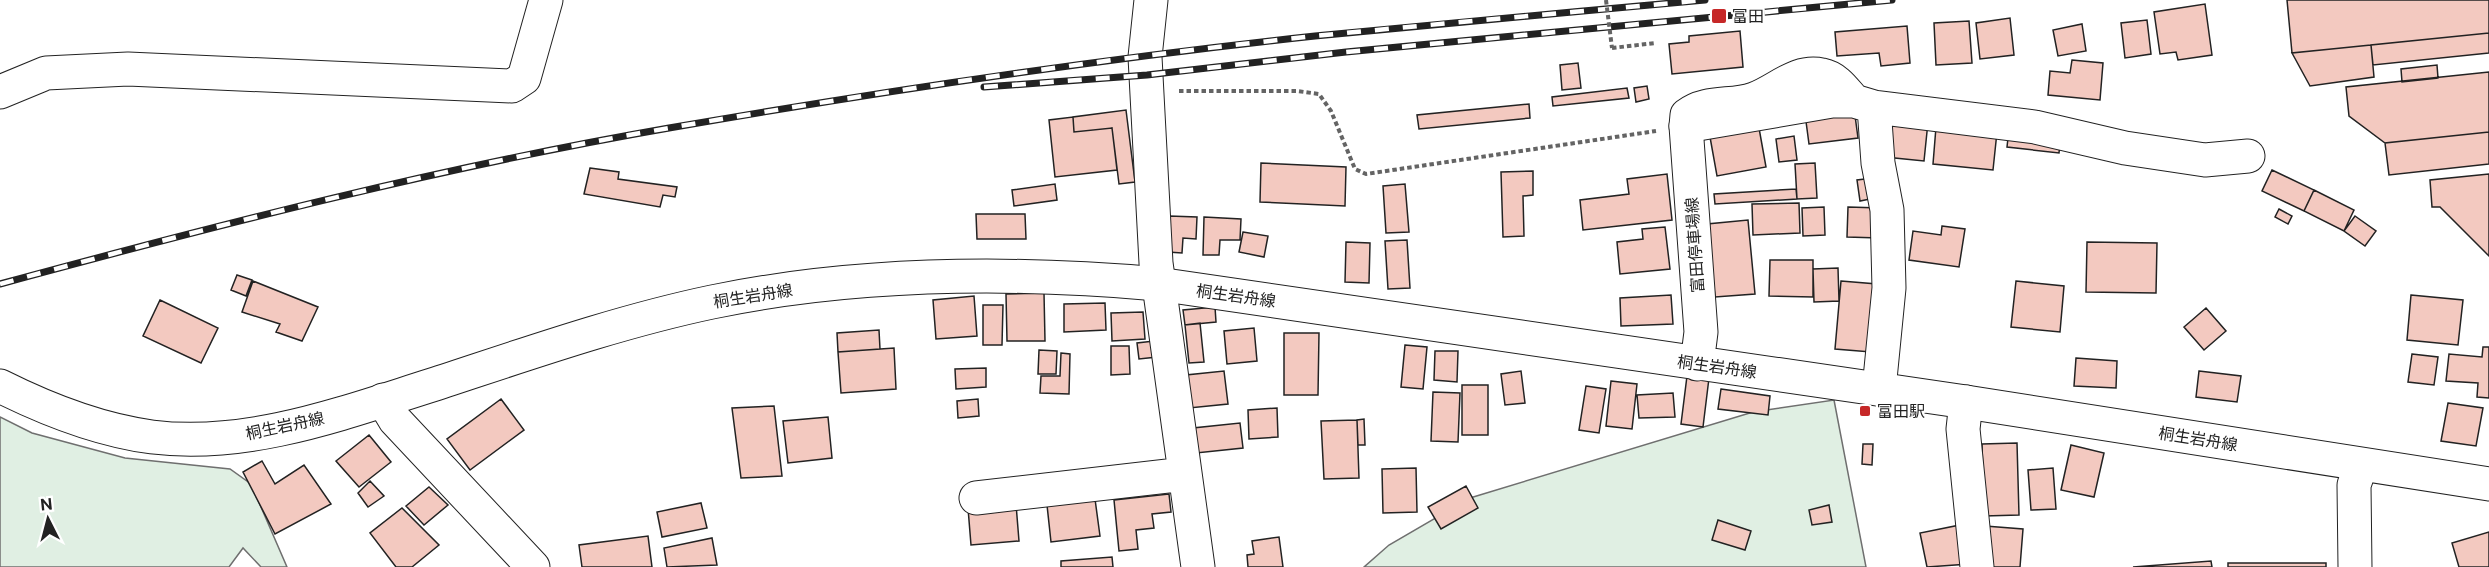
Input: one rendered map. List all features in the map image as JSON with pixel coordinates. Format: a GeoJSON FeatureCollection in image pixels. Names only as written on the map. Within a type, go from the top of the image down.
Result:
{"type":"FeatureCollection","features":[{"type":"Feature","properties":{"kind":"main road"},"geometry":{"type":"LineString","coordinates":[[0,92],[46,73],[128,69],[512,86],[524,78],[546,0]]}},
{"type":"Feature","properties":{"kind":"main road"},"geometry":{"type":"LineString","coordinates":[[1151,0],[1145,57],[1158,284],[1198,567]]}},
{"type":"Feature","properties":{"kind":"main road"},"geometry":{"type":"LineString","coordinates":[[1686,126],[1833,101],[2035,127],[2125,148],[2205,160],[2248,156]]}},
{"type":"Feature","properties":{"kind":"main road"},"geometry":{"type":"LineString","coordinates":[[1864,104],[1887,210],[1889,288],[1879,389]]}},
{"type":"Feature","properties":{"kind":"main road","name":"富田停車場線"},"geometry":{"type":"LineString","coordinates":[[1686,126],[1701,332],[1697,364]]}},
{"type":"Feature","properties":{"kind":"main road","name":"桐生岩舟線"},"geometry":{"type":"LineString","coordinates":[[0,386],[79,420],[153,437],[182,438],[264,432],[346,413],[533,351],[712,302],[778,291],[970,276],[1051,276],[1158,284],[1966,402],[2489,484]]}},
{"type":"Feature","properties":{"kind":"main road"},"geometry":{"type":"LineString","coordinates":[[383,400],[395,420],[532,567]]}},
{"type":"Feature","properties":{"kind":"main road"},"geometry":{"type":"LineString","coordinates":[[1966,402],[1963,429],[1977,567]]}},
{"type":"Feature","properties":{"kind":"main road"},"geometry":{"type":"LineString","coordinates":[[2355,567],[2354,485],[2361,465]]}},
{"type":"Feature","properties":{"kind":"main road"},"geometry":{"type":"LineString","coordinates":[[976,498],[1185,474]]}},
{"type":"Feature","properties":{"kind":"path"},"geometry":{"type":"LineString","coordinates":[[1606,0],[1611,48],[1655,44]]}},
{"type":"Feature","properties":{"kind":"path"},"geometry":{"type":"LineString","coordinates":[[1173,91],[1297,91],[1319,94],[1331,111],[1355,169],[1366,174],[1686,126]]}},
{"type":"Feature","properties":{"kind":"green space"},"geometry":{"type":"Polygon","coordinates":[[[1834,400],[1866,567],[1364,567],[1389,545],[1470,498],[1753,412],[1834,400]]]}},
{"type":"Feature","properties":{"kind":"green space"},"geometry":{"type":"Polygon","coordinates":[[[0,417],[32,433],[125,458],[230,469],[251,484],[287,567],[261,567],[243,548],[229,567],[0,567],[0,417]]]}},
{"type":"Feature","properties":{"kind":"building"},"geometry":{"type":"Polygon","coordinates":[[[2287,0],[2489,0],[2489,33],[2292,53],[2287,0]]]}},
{"type":"Feature","properties":{"kind":"building"},"geometry":{"type":"Polygon","coordinates":[[[2205,4],[2212,55],[2178,60],[2176,52],[2160,54],[2154,12],[2205,4]]]}},
{"type":"Feature","properties":{"kind":"building"},"geometry":{"type":"Polygon","coordinates":[[[2010,18],[2014,55],[1980,59],[1976,23],[2010,18]]]}},
{"type":"Feature","properties":{"kind":"building"},"geometry":{"type":"Polygon","coordinates":[[[2147,20],[2151,54],[2125,58],[2121,23],[2147,20]]]}},
{"type":"Feature","properties":{"kind":"building"},"geometry":{"type":"Polygon","coordinates":[[[1969,21],[1972,63],[1936,65],[1934,23],[1969,21]]]}},
{"type":"Feature","properties":{"kind":"building"},"geometry":{"type":"Polygon","coordinates":[[[2082,24],[2086,51],[2058,56],[2053,30],[2082,24]]]}},
{"type":"Feature","properties":{"kind":"building"},"geometry":{"type":"Polygon","coordinates":[[[1907,26],[1910,63],[1881,66],[1879,53],[1837,56],[1835,32],[1907,26]]]}},
{"type":"Feature","properties":{"kind":"building"},"geometry":{"type":"Polygon","coordinates":[[[1740,31],[1743,67],[1672,74],[1669,44],[1689,42],[1689,36],[1740,31]]]}},
{"type":"Feature","properties":{"kind":"building"},"geometry":{"type":"Polygon","coordinates":[[[2489,33],[2489,53],[2373,65],[2371,45],[2489,33]]]}},
{"type":"Feature","properties":{"kind":"building"},"geometry":{"type":"Polygon","coordinates":[[[2371,45],[2374,77],[2310,86],[2292,53],[2371,45]]]}},
{"type":"Feature","properties":{"kind":"building"},"geometry":{"type":"Polygon","coordinates":[[[2072,60],[2103,63],[2100,100],[2048,95],[2050,71],[2070,73],[2072,60]]]}},
{"type":"Feature","properties":{"kind":"building"},"geometry":{"type":"Polygon","coordinates":[[[1578,63],[1581,88],[1562,90],[1560,65],[1578,63]]]}},
{"type":"Feature","properties":{"kind":"building"},"geometry":{"type":"Polygon","coordinates":[[[2437,65],[2438,78],[2402,82],[2401,69],[2437,65]]]}},
{"type":"Feature","properties":{"kind":"building"},"geometry":{"type":"Polygon","coordinates":[[[2489,72],[2489,132],[2385,143],[2349,116],[2346,87],[2489,72]]]}},
{"type":"Feature","properties":{"kind":"building"},"geometry":{"type":"Polygon","coordinates":[[[1647,86],[1649,99],[1636,102],[1634,88],[1647,86]]]}},
{"type":"Feature","properties":{"kind":"building"},"geometry":{"type":"Polygon","coordinates":[[[1627,88],[1629,98],[1553,106],[1552,97],[1627,88]]]}},
{"type":"Feature","properties":{"kind":"building"},"geometry":{"type":"Polygon","coordinates":[[[1529,104],[1530,118],[1419,129],[1417,115],[1529,104]]]}},
{"type":"Feature","properties":{"kind":"building"},"geometry":{"type":"Polygon","coordinates":[[[1854,108],[1858,138],[1809,144],[1805,114],[1854,108]]]}},
{"type":"Feature","properties":{"kind":"building"},"geometry":{"type":"Polygon","coordinates":[[[1126,110],[1135,182],[1119,184],[1112,128],[1074,132],[1073,117],[1126,110]]]}},
{"type":"Feature","properties":{"kind":"building"},"geometry":{"type":"Polygon","coordinates":[[[1073,117],[1074,132],[1112,128],[1117,170],[1055,177],[1049,120],[1073,117]]]}},
{"type":"Feature","properties":{"kind":"building"},"geometry":{"type":"Polygon","coordinates":[[[1888,118],[1928,122],[1924,161],[1885,157],[1888,118]]]}},
{"type":"Feature","properties":{"kind":"building"},"geometry":{"type":"Polygon","coordinates":[[[1936,127],[1997,132],[1993,170],[1933,164],[1936,127]]]}},
{"type":"Feature","properties":{"kind":"building"},"geometry":{"type":"Polygon","coordinates":[[[1759,128],[1766,167],[1717,176],[1710,137],[1759,128]]]}},
{"type":"Feature","properties":{"kind":"building"},"geometry":{"type":"Polygon","coordinates":[[[2009,129],[2061,135],[2059,153],[2007,147],[2009,129]]]}},
{"type":"Feature","properties":{"kind":"building"},"geometry":{"type":"Polygon","coordinates":[[[2489,132],[2489,164],[2389,175],[2385,143],[2489,132]]]}},
{"type":"Feature","properties":{"kind":"building"},"geometry":{"type":"Polygon","coordinates":[[[1794,136],[1797,160],[1779,162],[1776,139],[1794,136]]]}},
{"type":"Feature","properties":{"kind":"building"},"geometry":{"type":"Polygon","coordinates":[[[1261,163],[1346,167],[1345,206],[1260,202],[1261,163]]]}},
{"type":"Feature","properties":{"kind":"building"},"geometry":{"type":"Polygon","coordinates":[[[1815,163],[1817,198],[1797,199],[1795,164],[1815,163]]]}},
{"type":"Feature","properties":{"kind":"building"},"geometry":{"type":"Polygon","coordinates":[[[590,168],[619,172],[618,179],[677,187],[675,197],[663,195],[660,207],[584,194],[590,168]]]}},
{"type":"Feature","properties":{"kind":"building"},"geometry":{"type":"Polygon","coordinates":[[[2272,170],[2314,190],[2304,211],[2262,191],[2272,170]]]}},
{"type":"Feature","properties":{"kind":"building"},"geometry":{"type":"Polygon","coordinates":[[[1533,171],[1533,195],[1523,196],[1524,236],[1503,237],[1501,172],[1533,171]]]}},
{"type":"Feature","properties":{"kind":"building"},"geometry":{"type":"Polygon","coordinates":[[[1667,174],[1672,220],[1583,230],[1580,200],[1629,194],[1627,179],[1667,174]]]}},
{"type":"Feature","properties":{"kind":"building"},"geometry":{"type":"Polygon","coordinates":[[[2489,174],[2489,256],[2440,207],[2432,207],[2430,180],[2489,174]]]}},
{"type":"Feature","properties":{"kind":"building"},"geometry":{"type":"Polygon","coordinates":[[[1873,178],[1875,198],[1860,201],[1857,180],[1873,178]]]}},
{"type":"Feature","properties":{"kind":"building"},"geometry":{"type":"Polygon","coordinates":[[[1055,184],[1057,200],[1014,206],[1012,190],[1055,184]]]}},
{"type":"Feature","properties":{"kind":"building"},"geometry":{"type":"Polygon","coordinates":[[[1405,184],[1409,232],[1386,233],[1383,186],[1405,184]]]}},
{"type":"Feature","properties":{"kind":"building"},"geometry":{"type":"Polygon","coordinates":[[[1796,189],[1797,199],[1715,204],[1714,194],[1796,189]]]}},
{"type":"Feature","properties":{"kind":"building"},"geometry":{"type":"Polygon","coordinates":[[[2314,190],[2354,210],[2344,231],[2304,211],[2314,190]]]}},
{"type":"Feature","properties":{"kind":"building"},"geometry":{"type":"Polygon","coordinates":[[[1799,203],[1800,233],[1753,235],[1752,204],[1799,203]]]}},
{"type":"Feature","properties":{"kind":"building"},"geometry":{"type":"Polygon","coordinates":[[[1824,207],[1825,235],[1803,236],[1802,208],[1824,207]]]}},
{"type":"Feature","properties":{"kind":"building"},"geometry":{"type":"Polygon","coordinates":[[[1848,207],[1880,208],[1879,238],[1847,237],[1848,207]]]}},
{"type":"Feature","properties":{"kind":"building"},"geometry":{"type":"Polygon","coordinates":[[[2279,209],[2292,216],[2288,224],[2275,217],[2279,209]]]}},
{"type":"Feature","properties":{"kind":"building"},"geometry":{"type":"Polygon","coordinates":[[[976,214],[1025,214],[1026,239],[977,239],[976,214]]]}},
{"type":"Feature","properties":{"kind":"building"},"geometry":{"type":"Polygon","coordinates":[[[1169,216],[1197,217],[1196,239],[1183,238],[1182,253],[1168,252],[1169,216]]]}},
{"type":"Feature","properties":{"kind":"building"},"geometry":{"type":"Polygon","coordinates":[[[2355,216],[2376,231],[2365,246],[2344,231],[2355,216]]]}},
{"type":"Feature","properties":{"kind":"building"},"geometry":{"type":"Polygon","coordinates":[[[1204,217],[1241,219],[1240,240],[1220,240],[1219,255],[1203,255],[1204,217]]]}},
{"type":"Feature","properties":{"kind":"building"},"geometry":{"type":"Polygon","coordinates":[[[1748,220],[1755,294],[1715,297],[1707,224],[1748,220]]]}},
{"type":"Feature","properties":{"kind":"building"},"geometry":{"type":"Polygon","coordinates":[[[1942,226],[1965,229],[1959,267],[1909,260],[1913,231],[1941,235],[1942,226]]]}},
{"type":"Feature","properties":{"kind":"building"},"geometry":{"type":"Polygon","coordinates":[[[1665,227],[1670,269],[1620,274],[1617,242],[1643,239],[1642,229],[1665,227]]]}},
{"type":"Feature","properties":{"kind":"building"},"geometry":{"type":"Polygon","coordinates":[[[1243,232],[1268,236],[1264,257],[1239,252],[1243,232]]]}},
{"type":"Feature","properties":{"kind":"building"},"geometry":{"type":"Polygon","coordinates":[[[1407,240],[1410,288],[1388,289],[1385,241],[1407,240]]]}},
{"type":"Feature","properties":{"kind":"building"},"geometry":{"type":"Polygon","coordinates":[[[1346,242],[1370,243],[1369,283],[1345,282],[1346,242]]]}},
{"type":"Feature","properties":{"kind":"building"},"geometry":{"type":"Polygon","coordinates":[[[2087,242],[2157,243],[2156,293],[2086,292],[2087,242]]]}},
{"type":"Feature","properties":{"kind":"building"},"geometry":{"type":"Polygon","coordinates":[[[1770,260],[1813,260],[1813,297],[1769,296],[1770,260]]]}},
{"type":"Feature","properties":{"kind":"building"},"geometry":{"type":"Polygon","coordinates":[[[1838,268],[1839,301],[1814,302],[1813,269],[1838,268]]]}},
{"type":"Feature","properties":{"kind":"building"},"geometry":{"type":"Polygon","coordinates":[[[237,275],[252,280],[246,296],[231,290],[237,275]]]}},
{"type":"Feature","properties":{"kind":"building"},"geometry":{"type":"Polygon","coordinates":[[[253,281],[318,307],[302,341],[276,332],[280,324],[242,312],[253,281]]]}},
{"type":"Feature","properties":{"kind":"building"},"geometry":{"type":"Polygon","coordinates":[[[1841,281],[1877,284],[1871,352],[1835,349],[1841,281]]]}},
{"type":"Feature","properties":{"kind":"building"},"geometry":{"type":"Polygon","coordinates":[[[2016,281],[2064,286],[2060,332],[2011,327],[2016,281]]]}},
{"type":"Feature","properties":{"kind":"building"},"geometry":{"type":"Polygon","coordinates":[[[1044,293],[1045,341],[1007,341],[1006,294],[1044,293]]]}},
{"type":"Feature","properties":{"kind":"building"},"geometry":{"type":"Polygon","coordinates":[[[1671,295],[1673,324],[1621,326],[1620,298],[1671,295]]]}},
{"type":"Feature","properties":{"kind":"building"},"geometry":{"type":"Polygon","coordinates":[[[2411,295],[2463,300],[2458,345],[2407,340],[2411,295]]]}},
{"type":"Feature","properties":{"kind":"building"},"geometry":{"type":"Polygon","coordinates":[[[974,296],[977,336],[936,339],[933,300],[974,296]]]}},
{"type":"Feature","properties":{"kind":"building"},"geometry":{"type":"Polygon","coordinates":[[[160,300],[218,328],[201,363],[143,336],[160,300]]]}},
{"type":"Feature","properties":{"kind":"building"},"geometry":{"type":"Polygon","coordinates":[[[1105,303],[1106,330],[1064,332],[1064,304],[1105,303]]]}},
{"type":"Feature","properties":{"kind":"building"},"geometry":{"type":"Polygon","coordinates":[[[983,305],[1003,305],[1002,345],[983,345],[983,305]]]}},
{"type":"Feature","properties":{"kind":"building"},"geometry":{"type":"Polygon","coordinates":[[[1215,307],[1216,322],[1185,325],[1183,310],[1215,307]]]}},
{"type":"Feature","properties":{"kind":"building"},"geometry":{"type":"Polygon","coordinates":[[[2206,308],[2226,331],[2204,350],[2184,327],[2206,308]]]}},
{"type":"Feature","properties":{"kind":"building"},"geometry":{"type":"Polygon","coordinates":[[[1143,312],[1145,339],[1112,341],[1111,313],[1143,312]]]}},
{"type":"Feature","properties":{"kind":"building"},"geometry":{"type":"Polygon","coordinates":[[[1200,323],[1204,362],[1189,363],[1185,325],[1200,323]]]}},
{"type":"Feature","properties":{"kind":"building"},"geometry":{"type":"Polygon","coordinates":[[[1254,328],[1257,361],[1227,364],[1224,331],[1254,328]]]}},
{"type":"Feature","properties":{"kind":"building"},"geometry":{"type":"Polygon","coordinates":[[[879,330],[880,349],[838,352],[837,333],[879,330]]]}},
{"type":"Feature","properties":{"kind":"building"},"geometry":{"type":"Polygon","coordinates":[[[1284,333],[1319,333],[1318,395],[1284,395],[1284,333]]]}},
{"type":"Feature","properties":{"kind":"building"},"geometry":{"type":"Polygon","coordinates":[[[1154,341],[1157,357],[1139,359],[1137,343],[1154,341]]]}},
{"type":"Feature","properties":{"kind":"building"},"geometry":{"type":"Polygon","coordinates":[[[1405,345],[1427,347],[1423,389],[1401,387],[1405,345]]]}},
{"type":"Feature","properties":{"kind":"building"},"geometry":{"type":"Polygon","coordinates":[[[1111,346],[1129,346],[1130,374],[1111,375],[1111,346]]]}},
{"type":"Feature","properties":{"kind":"building"},"geometry":{"type":"Polygon","coordinates":[[[2483,347],[2489,347],[2489,398],[2477,397],[2478,383],[2446,381],[2449,354],[2482,357],[2483,347]]]}},
{"type":"Feature","properties":{"kind":"building"},"geometry":{"type":"Polygon","coordinates":[[[894,348],[896,389],[841,393],[838,352],[894,348]]]}},
{"type":"Feature","properties":{"kind":"building"},"geometry":{"type":"Polygon","coordinates":[[[1039,350],[1057,351],[1056,374],[1038,374],[1039,350]]]}},
{"type":"Feature","properties":{"kind":"building"},"geometry":{"type":"Polygon","coordinates":[[[1435,351],[1458,351],[1457,382],[1434,380],[1435,351]]]}},
{"type":"Feature","properties":{"kind":"building"},"geometry":{"type":"Polygon","coordinates":[[[1061,353],[1070,354],[1069,394],[1040,393],[1041,376],[1060,376],[1061,353]]]}},
{"type":"Feature","properties":{"kind":"building"},"geometry":{"type":"Polygon","coordinates":[[[2412,354],[2438,357],[2434,385],[2408,382],[2412,354]]]}},
{"type":"Feature","properties":{"kind":"building"},"geometry":{"type":"Polygon","coordinates":[[[2076,358],[2117,361],[2116,388],[2074,386],[2076,358]]]}},
{"type":"Feature","properties":{"kind":"building"},"geometry":{"type":"Polygon","coordinates":[[[986,368],[986,387],[956,389],[955,369],[986,368]]]}},
{"type":"Feature","properties":{"kind":"building"},"geometry":{"type":"Polygon","coordinates":[[[1224,371],[1228,404],[1189,408],[1186,375],[1224,371]]]}},
{"type":"Feature","properties":{"kind":"building"},"geometry":{"type":"Polygon","coordinates":[[[1521,371],[1525,403],[1505,405],[1501,374],[1521,371]]]}},
{"type":"Feature","properties":{"kind":"building"},"geometry":{"type":"Polygon","coordinates":[[[2199,371],[2241,376],[2237,402],[2196,397],[2199,371]]]}},
{"type":"Feature","properties":{"kind":"building"},"geometry":{"type":"Polygon","coordinates":[[[1687,376],[1709,378],[1703,427],[1681,424],[1687,376]]]}},
{"type":"Feature","properties":{"kind":"building"},"geometry":{"type":"Polygon","coordinates":[[[1611,381],[1637,384],[1632,429],[1606,426],[1611,381]]]}},
{"type":"Feature","properties":{"kind":"building"},"geometry":{"type":"Polygon","coordinates":[[[1462,385],[1488,385],[1488,435],[1462,435],[1462,385]]]}},
{"type":"Feature","properties":{"kind":"building"},"geometry":{"type":"Polygon","coordinates":[[[1586,386],[1606,389],[1599,433],[1579,430],[1586,386]]]}},
{"type":"Feature","properties":{"kind":"building"},"geometry":{"type":"Polygon","coordinates":[[[1721,389],[1770,396],[1768,415],[1718,409],[1721,389]]]}},
{"type":"Feature","properties":{"kind":"building"},"geometry":{"type":"Polygon","coordinates":[[[1433,392],[1460,393],[1458,442],[1431,441],[1433,392]]]}},
{"type":"Feature","properties":{"kind":"building"},"geometry":{"type":"Polygon","coordinates":[[[1673,393],[1675,417],[1639,418],[1637,395],[1673,393]]]}},
{"type":"Feature","properties":{"kind":"building"},"geometry":{"type":"Polygon","coordinates":[[[501,399],[524,430],[470,470],[447,439],[501,399]]]}},
{"type":"Feature","properties":{"kind":"building"},"geometry":{"type":"Polygon","coordinates":[[[978,399],[979,416],[958,418],[957,401],[978,399]]]}},
{"type":"Feature","properties":{"kind":"building"},"geometry":{"type":"Polygon","coordinates":[[[2448,403],[2483,408],[2476,446],[2441,441],[2448,403]]]}},
{"type":"Feature","properties":{"kind":"building"},"geometry":{"type":"Polygon","coordinates":[[[774,406],[782,476],[741,478],[732,408],[774,406]]]}},
{"type":"Feature","properties":{"kind":"building"},"geometry":{"type":"Polygon","coordinates":[[[1277,408],[1278,437],[1249,439],[1248,410],[1277,408]]]}},
{"type":"Feature","properties":{"kind":"building"},"geometry":{"type":"Polygon","coordinates":[[[828,417],[832,458],[788,463],[783,421],[828,417]]]}},
{"type":"Feature","properties":{"kind":"building"},"geometry":{"type":"Polygon","coordinates":[[[1364,419],[1365,445],[1358,445],[1357,420],[1364,419]]]}},
{"type":"Feature","properties":{"kind":"building"},"geometry":{"type":"Polygon","coordinates":[[[1357,420],[1359,478],[1324,479],[1321,421],[1357,420]]]}},
{"type":"Feature","properties":{"kind":"building"},"geometry":{"type":"Polygon","coordinates":[[[1240,423],[1243,448],[1196,453],[1193,428],[1240,423]]]}},
{"type":"Feature","properties":{"kind":"building"},"geometry":{"type":"Polygon","coordinates":[[[369,435],[391,462],[359,487],[336,461],[369,435]]]}},
{"type":"Feature","properties":{"kind":"building"},"geometry":{"type":"Polygon","coordinates":[[[2017,443],[2019,515],[1984,516],[1982,444],[2017,443]]]}},
{"type":"Feature","properties":{"kind":"building"},"geometry":{"type":"Polygon","coordinates":[[[1863,444],[1873,444],[1872,465],[1862,464],[1863,444]]]}},
{"type":"Feature","properties":{"kind":"building"},"geometry":{"type":"Polygon","coordinates":[[[2071,445],[2104,453],[2094,497],[2061,490],[2071,445]]]}},
{"type":"Feature","properties":{"kind":"building"},"geometry":{"type":"Polygon","coordinates":[[[262,461],[275,484],[304,465],[331,504],[275,534],[243,472],[262,461]]]}},
{"type":"Feature","properties":{"kind":"building"},"geometry":{"type":"Polygon","coordinates":[[[1416,468],[1417,512],[1383,513],[1382,469],[1416,468]]]}},
{"type":"Feature","properties":{"kind":"building"},"geometry":{"type":"Polygon","coordinates":[[[2053,468],[2056,509],[2031,510],[2028,470],[2053,468]]]}},
{"type":"Feature","properties":{"kind":"building"},"geometry":{"type":"Polygon","coordinates":[[[370,481],[384,496],[368,507],[358,493],[370,481]]]}},
{"type":"Feature","properties":{"kind":"building"},"geometry":{"type":"Polygon","coordinates":[[[1466,486],[1478,508],[1441,529],[1428,507],[1466,486]]]}},
{"type":"Feature","properties":{"kind":"building"},"geometry":{"type":"Polygon","coordinates":[[[429,487],[448,505],[424,525],[406,506],[429,487]]]}},
{"type":"Feature","properties":{"kind":"building"},"geometry":{"type":"Polygon","coordinates":[[[1169,494],[1171,512],[1152,514],[1154,528],[1136,530],[1138,549],[1119,551],[1114,500],[1169,494]]]}},
{"type":"Feature","properties":{"kind":"building"},"geometry":{"type":"Polygon","coordinates":[[[1095,499],[1100,536],[1051,542],[1047,505],[1095,499]]]}},
{"type":"Feature","properties":{"kind":"building"},"geometry":{"type":"Polygon","coordinates":[[[701,503],[707,528],[662,537],[657,512],[701,503]]]}},
{"type":"Feature","properties":{"kind":"building"},"geometry":{"type":"Polygon","coordinates":[[[1016,504],[1019,541],[971,545],[968,508],[1016,504]]]}},
{"type":"Feature","properties":{"kind":"building"},"geometry":{"type":"Polygon","coordinates":[[[1829,505],[1832,522],[1812,525],[1809,510],[1829,505]]]}},
{"type":"Feature","properties":{"kind":"building"},"geometry":{"type":"Polygon","coordinates":[[[402,508],[439,545],[412,567],[396,567],[370,533],[402,508]]]}},
{"type":"Feature","properties":{"kind":"building"},"geometry":{"type":"Polygon","coordinates":[[[1718,520],[1751,531],[1745,550],[1712,540],[1718,520]]]}},
{"type":"Feature","properties":{"kind":"building"},"geometry":{"type":"Polygon","coordinates":[[[1960,525],[1969,564],[1927,567],[1920,533],[1960,525]]]}},
{"type":"Feature","properties":{"kind":"building"},"geometry":{"type":"Polygon","coordinates":[[[1985,526],[2023,529],[2020,567],[1982,567],[1985,526]]]}},
{"type":"Feature","properties":{"kind":"building"},"geometry":{"type":"Polygon","coordinates":[[[2489,532],[2489,567],[2459,567],[2452,543],[2489,532]]]}},
{"type":"Feature","properties":{"kind":"building"},"geometry":{"type":"Polygon","coordinates":[[[648,536],[652,567],[582,567],[579,545],[648,536]]]}},
{"type":"Feature","properties":{"kind":"building"},"geometry":{"type":"Polygon","coordinates":[[[1279,537],[1283,567],[1248,567],[1247,555],[1254,554],[1252,541],[1279,537]]]}},
{"type":"Feature","properties":{"kind":"building"},"geometry":{"type":"Polygon","coordinates":[[[712,538],[717,565],[667,567],[664,548],[712,538]]]}},
{"type":"Feature","properties":{"kind":"building"},"geometry":{"type":"Polygon","coordinates":[[[1112,557],[1113,567],[1061,567],[1061,561],[1112,557]]]}},
{"type":"Feature","properties":{"kind":"building"},"geometry":{"type":"Polygon","coordinates":[[[2211,561],[2212,567],[2133,567],[2211,561]]]}},
{"type":"Feature","properties":{"kind":"building"},"geometry":{"type":"Polygon","coordinates":[[[2228,563],[2326,563],[2326,567],[2228,567],[2228,563]]]}},
{"type":"Feature","properties":{"kind":"railway"},"geometry":{"type":"LineString","coordinates":[[0,284],[249,219],[416,179],[584,143],[749,114],[991,77],[1234,45],[1705,0]]}},
{"type":"Feature","properties":{"kind":"railway"},"geometry":{"type":"LineString","coordinates":[[984,87],[1147,75],[1346,52],[1892,0]]}},
{"type":"Feature","properties":{"kind":"place","name":"富田"},"geometry":{"type":"Point","coordinates":[1719,16]}},
{"type":"Feature","properties":{"kind":"place","name":"富田駅"},"geometry":{"type":"Point","coordinates":[1865,411]}}]}
